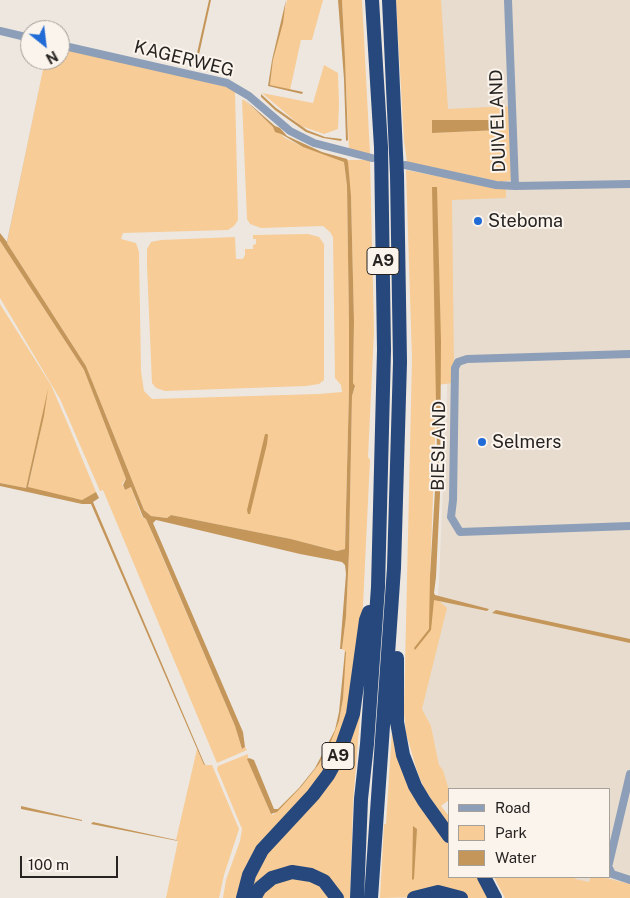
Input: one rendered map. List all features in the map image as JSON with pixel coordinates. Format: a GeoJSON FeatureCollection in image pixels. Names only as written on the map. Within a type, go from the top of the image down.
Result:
{"type":"FeatureCollection","features":[{"type":"Feature","properties":{"kind":"highway","name":"A9"},"geometry":{"type":"LineString","coordinates":[[357,898],[360,800],[367,744],[378,587],[384,350],[382,172],[376,152],[372,0]]}},
{"type":"Feature","properties":{"kind":"highway","name":"A9"},"geometry":{"type":"LineString","coordinates":[[371,898],[394,568],[400,362],[401,170],[396,150],[389,0]]}},
{"type":"Feature","properties":{"kind":"highway","name":"A9"},"geometry":{"type":"LineString","coordinates":[[394,568],[399,604],[396,701],[400,741],[403,755],[415,786],[438,823],[448,835]]}},
{"type":"Feature","properties":{"kind":"highway","name":"A9"},"geometry":{"type":"LineString","coordinates":[[243,898],[249,875],[262,850],[313,795],[328,775],[338,757],[353,714],[366,620],[378,587]]}},
{"type":"Feature","properties":{"kind":"highway"},"geometry":{"type":"LineString","coordinates":[[254,898],[260,888],[272,878],[292,872],[311,875],[324,881],[337,898]]}},
{"type":"Feature","properties":{"kind":"highway"},"geometry":{"type":"LineString","coordinates":[[485,878],[495,898]]}},
{"type":"Feature","properties":{"kind":"highway"},"geometry":{"type":"LineString","coordinates":[[414,898],[438,892],[461,898]]}},
{"type":"Feature","properties":{"kind":"street","name":"DUIVELAND"},"geometry":{"type":"LineString","coordinates":[[508,0],[515,186],[630,184]]}},
{"type":"Feature","properties":{"kind":"street"},"geometry":{"type":"LineString","coordinates":[[0,31],[20,36]]}},
{"type":"Feature","properties":{"kind":"street","name":"KAGERWEG"},"geometry":{"type":"LineString","coordinates":[[70,47],[227,83],[249,96],[290,132],[314,143],[376,152]]}},
{"type":"Feature","properties":{"kind":"street"},"geometry":{"type":"LineString","coordinates":[[401,170],[496,185],[515,186]]}},
{"type":"Feature","properties":{"kind":"street","name":"BIESLAND"},"geometry":{"type":"LineString","coordinates":[[630,354],[467,359],[458,362],[455,368],[453,500],[451,517],[460,532],[630,526]]}},
{"type":"Feature","properties":{"kind":"street"},"geometry":{"type":"LineString","coordinates":[[610,859],[630,774]]}},
{"type":"Feature","properties":{"kind":"street"},"geometry":{"type":"LineString","coordinates":[[610,870],[612,874],[630,880]]}},
{"type":"Feature","properties":{"kind":"shaded area"},"geometry":{"type":"Polygon","coordinates":[[[430,0],[630,0],[630,898],[543,878],[610,878],[610,788],[448,788],[443,770],[439,765],[431,726],[422,709],[435,636],[447,395],[447,186],[438,149],[430,0]]]}},
{"type":"Feature","properties":{"kind":"green space"},"geometry":{"type":"Polygon","coordinates":[[[287,0],[323,0],[312,40],[301,40],[290,90],[270,85],[273,60],[287,0]]]}},
{"type":"Feature","properties":{"kind":"green space"},"geometry":{"type":"Polygon","coordinates":[[[342,0],[362,0],[370,154],[349,149],[342,0]]]}},
{"type":"Feature","properties":{"kind":"green space"},"geometry":{"type":"Polygon","coordinates":[[[396,0],[441,0],[448,109],[512,106],[511,180],[502,182],[407,162],[404,141],[396,0]],[[432,120],[433,133],[498,130],[494,120],[432,120]]]}},
{"type":"Feature","properties":{"kind":"green space"},"geometry":{"type":"Polygon","coordinates":[[[70,49],[227,87],[235,91],[238,220],[234,226],[228,230],[123,233],[121,239],[136,243],[139,252],[141,371],[144,391],[152,399],[342,392],[341,385],[335,378],[333,237],[323,226],[261,228],[250,224],[247,219],[242,100],[285,138],[303,147],[343,160],[370,160],[374,331],[368,457],[370,460],[363,605],[357,663],[348,718],[327,769],[248,862],[243,872],[239,898],[223,898],[226,880],[240,841],[242,829],[217,769],[218,766],[248,754],[248,761],[273,815],[301,787],[319,764],[339,721],[343,699],[345,651],[342,649],[346,617],[349,552],[352,396],[355,387],[353,383],[354,321],[351,196],[344,162],[347,186],[349,391],[345,549],[337,551],[291,539],[171,515],[167,518],[151,516],[144,510],[86,366],[7,243],[43,70],[70,70],[70,49]]]}},
{"type":"Feature","properties":{"kind":"green space"},"geometry":{"type":"Polygon","coordinates":[[[324,65],[338,73],[339,104],[338,129],[324,134],[301,126],[262,93],[313,103],[324,65]]]}},
{"type":"Feature","properties":{"kind":"green space"},"geometry":{"type":"Polygon","coordinates":[[[406,170],[506,189],[506,198],[452,200],[454,369],[452,383],[437,385],[430,576],[431,594],[447,608],[422,709],[431,726],[439,765],[443,770],[448,788],[448,801],[441,806],[448,815],[448,824],[424,788],[417,771],[406,733],[404,712],[412,359],[406,170]]]}},
{"type":"Feature","properties":{"kind":"green space"},"geometry":{"type":"Polygon","coordinates":[[[308,234],[319,237],[324,244],[324,380],[319,384],[306,386],[165,391],[156,388],[152,383],[147,266],[147,249],[151,242],[235,237],[236,259],[243,259],[245,249],[253,249],[253,245],[256,244],[256,239],[253,239],[253,235],[308,234]]]}},
{"type":"Feature","properties":{"kind":"green space"},"geometry":{"type":"Polygon","coordinates":[[[0,241],[84,370],[126,479],[122,484],[125,490],[131,487],[142,517],[146,519],[235,726],[242,749],[245,747],[247,750],[217,763],[103,490],[100,491],[60,399],[0,298],[0,241]]]}},
{"type":"Feature","properties":{"kind":"green space"},"geometry":{"type":"Polygon","coordinates":[[[0,304],[51,385],[67,422],[96,492],[82,500],[28,488],[44,416],[26,488],[0,483],[0,304]]]}},
{"type":"Feature","properties":{"kind":"green space"},"geometry":{"type":"Polygon","coordinates":[[[363,681],[353,802],[350,898],[340,898],[302,871],[254,893],[250,882],[260,860],[315,798],[363,681]]]}},
{"type":"Feature","properties":{"kind":"green space"},"geometry":{"type":"Polygon","coordinates":[[[393,714],[395,730],[448,838],[448,878],[482,878],[493,898],[468,898],[465,896],[380,898],[384,824],[386,824],[393,714]]]}},
{"type":"Feature","properties":{"kind":"green space"},"geometry":{"type":"Polygon","coordinates":[[[197,749],[204,765],[212,765],[239,829],[224,875],[219,898],[166,898],[178,841],[176,840],[197,749]]]}},
{"type":"Feature","properties":{"kind":"green space"},"geometry":{"type":"Polygon","coordinates":[[[299,878],[317,884],[331,898],[261,898],[266,890],[274,884],[285,879],[299,878]]]}},
{"type":"Feature","properties":{"kind":"green space"},"geometry":{"type":"Polygon","coordinates":[[[495,878],[576,878],[589,882],[591,878],[605,878],[630,884],[630,898],[505,898],[495,878]]]}},
{"type":"Feature","properties":{"kind":"water"},"geometry":{"type":"Polygon","coordinates":[[[209,0],[211,0],[198,59],[195,62],[209,0]]]}},
{"type":"Feature","properties":{"kind":"water"},"geometry":{"type":"Polygon","coordinates":[[[286,0],[283,23],[273,60],[270,85],[303,92],[302,94],[268,86],[272,60],[286,0]]]}},
{"type":"Feature","properties":{"kind":"water"},"geometry":{"type":"Polygon","coordinates":[[[338,0],[342,0],[348,140],[346,141],[344,79],[338,0]]]}},
{"type":"Feature","properties":{"kind":"water"},"geometry":{"type":"Polygon","coordinates":[[[43,70],[7,243],[86,366],[144,510],[151,516],[167,518],[171,515],[291,539],[337,551],[345,549],[349,391],[347,186],[344,162],[303,147],[275,132],[273,127],[244,99],[287,136],[322,152],[347,159],[351,196],[354,321],[353,383],[355,386],[352,396],[349,552],[346,617],[342,649],[340,649],[346,574],[345,565],[342,562],[156,520],[153,523],[243,732],[245,747],[242,749],[235,726],[146,519],[143,517],[131,487],[125,490],[123,485],[126,479],[84,370],[0,241],[0,233],[7,242],[43,70]]]}},
{"type":"Feature","properties":{"kind":"water"},"geometry":{"type":"Polygon","coordinates":[[[261,94],[276,108],[307,130],[325,137],[342,139],[341,141],[323,138],[306,132],[275,110],[261,97],[261,94]]]}},
{"type":"Feature","properties":{"kind":"water"},"geometry":{"type":"Polygon","coordinates":[[[432,120],[494,120],[499,130],[432,133],[432,120]]]}},
{"type":"Feature","properties":{"kind":"water"},"geometry":{"type":"Polygon","coordinates":[[[432,187],[437,187],[441,341],[440,494],[434,593],[435,595],[489,609],[487,611],[434,600],[431,630],[415,650],[414,648],[429,629],[437,456],[432,187]]]}},
{"type":"Feature","properties":{"kind":"water"},"geometry":{"type":"Polygon","coordinates":[[[48,389],[28,487],[82,500],[96,492],[99,498],[93,502],[205,765],[91,504],[82,504],[0,486],[0,483],[26,488],[48,389]]]}},
{"type":"Feature","properties":{"kind":"water"},"geometry":{"type":"Polygon","coordinates":[[[265,434],[268,435],[267,444],[250,514],[248,514],[247,510],[265,434]]]}},
{"type":"Feature","properties":{"kind":"water"},"geometry":{"type":"Polygon","coordinates":[[[496,610],[630,639],[630,643],[492,613],[496,610]]]}},
{"type":"Feature","properties":{"kind":"water"},"geometry":{"type":"Polygon","coordinates":[[[345,651],[343,699],[339,721],[331,741],[319,764],[301,787],[277,812],[271,814],[247,759],[254,760],[274,809],[278,809],[299,788],[315,768],[335,730],[339,712],[345,651]]]}},
{"type":"Feature","properties":{"kind":"water"},"geometry":{"type":"Polygon","coordinates":[[[21,806],[82,820],[82,821],[21,809],[21,806]]]}},
{"type":"Feature","properties":{"kind":"water"},"geometry":{"type":"Polygon","coordinates":[[[93,822],[176,840],[178,841],[91,824],[93,822]]]}},
{"type":"Feature","properties":{"kind":"water"},"geometry":{"type":"Polygon","coordinates":[[[413,826],[417,829],[414,879],[412,880],[413,826]]]}},
{"type":"Feature","properties":{"kind":"place","name":"Steboma"},"geometry":{"type":"Point","coordinates":[478,221]}},
{"type":"Feature","properties":{"kind":"place","name":"Selmers"},"geometry":{"type":"Point","coordinates":[482,442]}}]}
